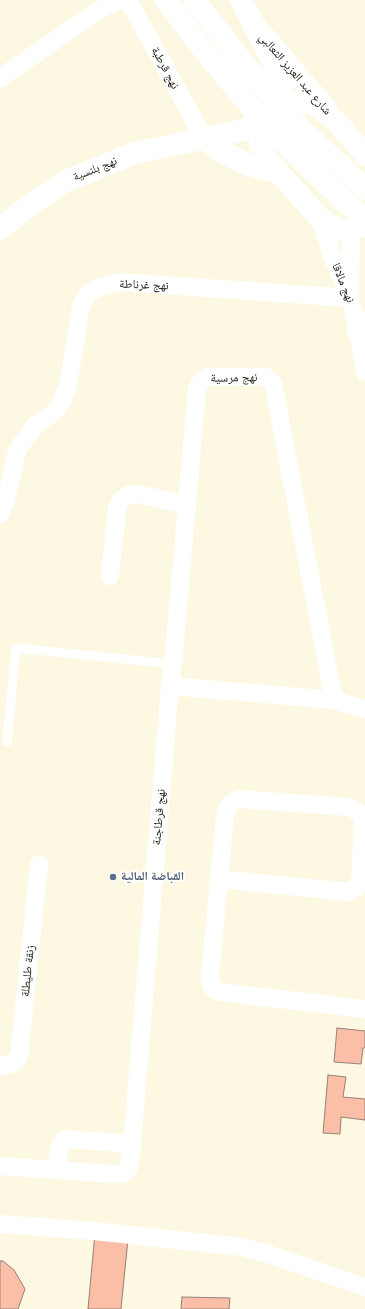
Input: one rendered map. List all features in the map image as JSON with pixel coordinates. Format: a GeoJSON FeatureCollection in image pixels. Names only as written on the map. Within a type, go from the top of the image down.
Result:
{"type":"FeatureCollection","features":[{"type":"Feature","properties":{"kind":"street"},"geometry":{"type":"LineString","coordinates":[[166,0],[194,39],[266,125],[339,196],[360,229],[350,298]]}},
{"type":"Feature","properties":{"kind":"street"},"geometry":{"type":"LineString","coordinates":[[194,0],[241,60],[295,123],[365,189]]}},
{"type":"Feature","properties":{"kind":"street","name":"شارع عبد العزيز الثعالبي"},"geometry":{"type":"LineString","coordinates":[[241,0],[280,76],[281,87],[279,97],[261,131],[260,145],[265,157],[321,219],[330,226],[340,229],[360,229]]}},
{"type":"Feature","properties":{"kind":"street","name":"نهج قرطبة"},"geometry":{"type":"LineString","coordinates":[[0,78],[108,5],[117,1],[128,1],[204,138]]}},
{"type":"Feature","properties":{"kind":"street","name":"شارع عبد العزيز الثعالبي"},"geometry":{"type":"LineString","coordinates":[[254,25],[336,122]]}},
{"type":"Feature","properties":{"kind":"street","name":"نهج بلنسية"},"geometry":{"type":"LineString","coordinates":[[0,229],[26,208],[66,181],[135,153],[244,130],[290,103],[299,102],[317,106],[336,122]]}},
{"type":"Feature","properties":{"kind":"street"},"geometry":{"type":"LineString","coordinates":[[336,122],[365,156]]}},
{"type":"Feature","properties":{"kind":"street"},"geometry":{"type":"LineString","coordinates":[[204,138],[217,148],[246,164],[278,172]]}},
{"type":"Feature","properties":{"kind":"street","name":"نهج مالاقا"},"geometry":{"type":"LineString","coordinates":[[321,219],[332,256],[362,327],[365,372]]}},
{"type":"Feature","properties":{"kind":"street","name":"نهج غرناطة"},"geometry":{"type":"LineString","coordinates":[[0,514],[6,500],[18,450],[36,426],[60,406],[68,386],[80,306],[87,294],[100,287],[121,282],[350,298]]}},
{"type":"Feature","properties":{"kind":"street","name":"نهج مرسية"},"geometry":{"type":"LineString","coordinates":[[170,686],[197,389],[207,377],[267,378],[273,383],[276,390],[334,700]]}},
{"type":"Feature","properties":{"kind":"street"},"geometry":{"type":"LineString","coordinates":[[110,576],[117,509],[120,501],[128,495],[138,494],[187,505]]}},
{"type":"Feature","properties":{"kind":"street"},"geometry":{"type":"LineString","coordinates":[[170,686],[334,700],[365,709]]}},
{"type":"Feature","properties":{"kind":"street","name":"نهج قرطاجنة"},"geometry":{"type":"LineString","coordinates":[[0,1166],[122,1174],[126,1172],[129,1167],[170,686]]}},
{"type":"Feature","properties":{"kind":"street"},"geometry":{"type":"LineString","coordinates":[[219,879],[350,892],[356,888],[360,882],[362,815],[350,807],[238,798],[228,807],[219,879],[210,976],[211,984],[214,989],[220,992],[365,1009]]}},
{"type":"Feature","properties":{"kind":"street","name":"زنقة طليطلة"},"geometry":{"type":"LineString","coordinates":[[0,1066],[11,1064],[16,1061],[19,1056],[39,864]]}},
{"type":"Feature","properties":{"kind":"street"},"geometry":{"type":"LineString","coordinates":[[57,1170],[59,1147],[65,1139],[132,1144]]}},
{"type":"Feature","properties":{"kind":"street"},"geometry":{"type":"LineString","coordinates":[[0,1224],[242,1247],[265,1253],[365,1287]]}},
{"type":"Feature","properties":{"kind":"lane"},"geometry":{"type":"LineString","coordinates":[[7,742],[16,648],[173,664]]}},
{"type":"Feature","properties":{"kind":"building"},"geometry":{"type":"Polygon","coordinates":[[[337,1028],[365,1031],[365,1048],[363,1048],[361,1064],[334,1062],[337,1028]]]}},
{"type":"Feature","properties":{"kind":"building"},"geometry":{"type":"Polygon","coordinates":[[[328,1075],[346,1077],[343,1097],[365,1099],[365,1120],[341,1117],[340,1134],[323,1133],[328,1075]]]}},
{"type":"Feature","properties":{"kind":"building"},"geometry":{"type":"Polygon","coordinates":[[[95,1233],[128,1239],[121,1309],[88,1309],[95,1233]]]}},
{"type":"Feature","properties":{"kind":"building"},"geometry":{"type":"Polygon","coordinates":[[[0,1261],[3,1261],[14,1270],[25,1289],[18,1309],[0,1309],[0,1261]]]}},
{"type":"Feature","properties":{"kind":"building"},"geometry":{"type":"Polygon","coordinates":[[[182,1297],[230,1298],[229,1309],[181,1309],[182,1297]]]}},
{"type":"Feature","properties":{"kind":"place","name":"القباضة المالية"},"geometry":{"type":"Point","coordinates":[113,877]}}]}
